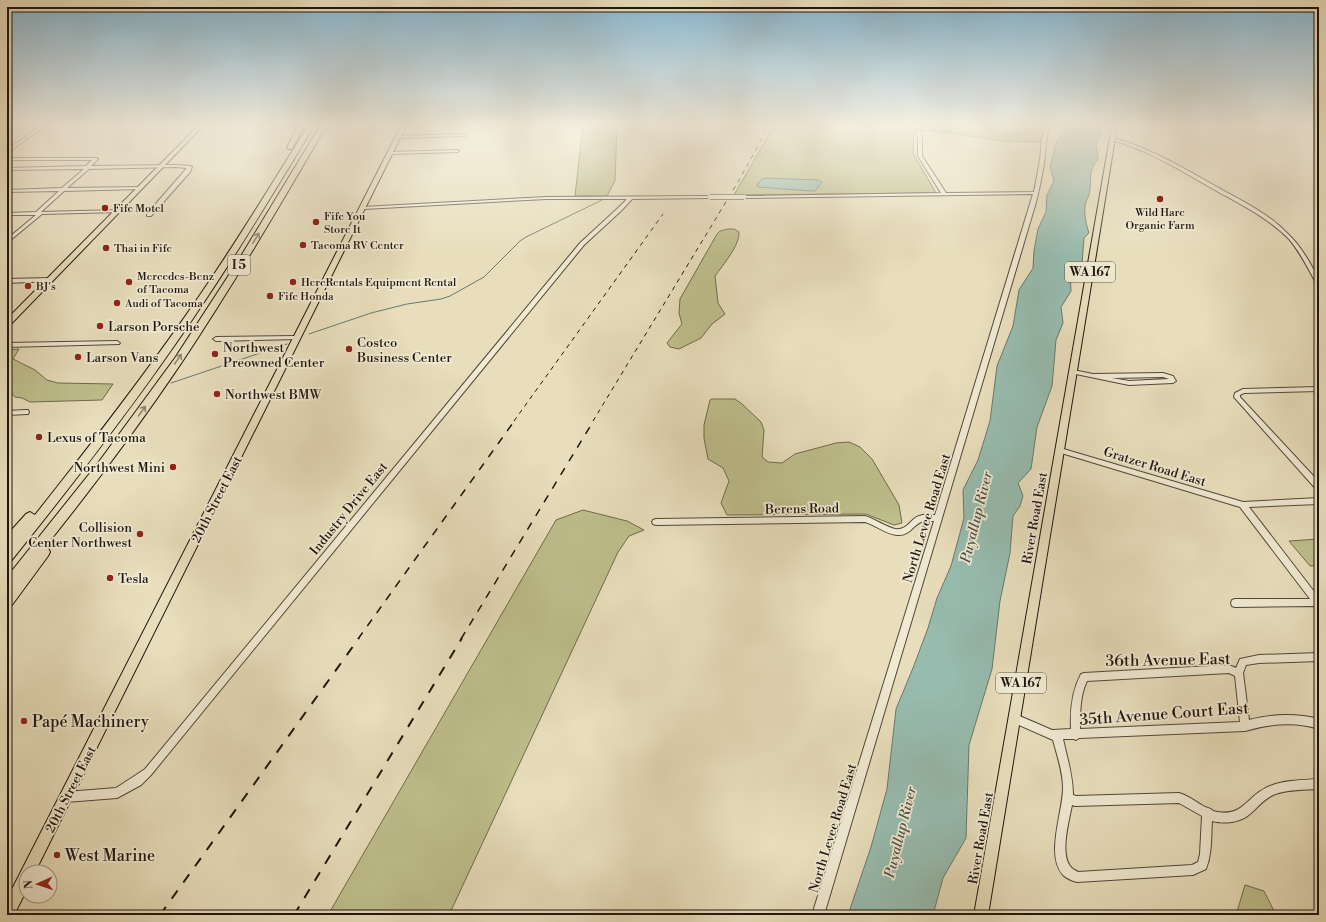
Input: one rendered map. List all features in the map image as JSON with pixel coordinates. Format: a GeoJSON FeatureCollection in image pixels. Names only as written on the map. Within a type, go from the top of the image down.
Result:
{"type":"FeatureCollection","features":[{"type":"Feature","properties":{"kind":"highway"},"geometry":{"type":"LineString","coordinates":[[232,255],[243,228],[277,169]]}},
{"type":"Feature","properties":{"kind":"highway","name":"I 5"},"geometry":{"type":"LineString","coordinates":[[7,556],[114,422],[232,255],[285,169]]}},
{"type":"Feature","properties":{"kind":"highway","name":"I 5"},"geometry":{"type":"LineString","coordinates":[[7,586],[83,491],[156,391],[209,313],[275,209],[298,169]]}},
{"type":"Feature","properties":{"kind":"highway"},"geometry":{"type":"LineString","coordinates":[[7,543],[114,422]]}},
{"type":"Feature","properties":{"kind":"highway"},"geometry":{"type":"LineString","coordinates":[[7,601],[69,516],[83,491]]}},
{"type":"Feature","properties":{"kind":"main road"},"geometry":{"type":"LineString","coordinates":[[7,323],[160,169]]}},
{"type":"Feature","properties":{"kind":"main road","name":"20th Street East"},"geometry":{"type":"LineString","coordinates":[[32,864],[383,169]]}},
{"type":"Feature","properties":{"kind":"main road","name":"River Road East"},"geometry":{"type":"LineString","coordinates":[[981,915],[1108,169]]}},
{"type":"Feature","properties":{"kind":"main road"},"geometry":{"type":"LineString","coordinates":[[7,914],[18,892]]}},
{"type":"Feature","properties":{"kind":"street"},"geometry":{"type":"LineString","coordinates":[[7,242],[87,169]]}},
{"type":"Feature","properties":{"kind":"street"},"geometry":{"type":"LineString","coordinates":[[149,215],[188,169]]}},
{"type":"Feature","properties":{"kind":"street"},"geometry":{"type":"LineString","coordinates":[[928,169],[945,195]]}},
{"type":"Feature","properties":{"kind":"street","name":"North Levee Road East"},"geometry":{"type":"LineString","coordinates":[[818,915],[1036,193],[1040,169]]}},
{"type":"Feature","properties":{"kind":"street"},"geometry":{"type":"LineString","coordinates":[[1181,169],[1264,216],[1281,229],[1296,246],[1319,283]]}},
{"type":"Feature","properties":{"kind":"street"},"geometry":{"type":"LineString","coordinates":[[7,191],[140,188]]}},
{"type":"Feature","properties":{"kind":"street"},"geometry":{"type":"LineString","coordinates":[[364,208],[551,198],[1036,193]]}},
{"type":"Feature","properties":{"kind":"street","name":"Industry Drive East"},"geometry":{"type":"LineString","coordinates":[[66,797],[117,793],[137,781],[148,772],[582,244],[630,198]]}},
{"type":"Feature","properties":{"kind":"street"},"geometry":{"type":"LineString","coordinates":[[7,214],[119,210]]}},
{"type":"Feature","properties":{"kind":"street"},"geometry":{"type":"LineString","coordinates":[[7,281],[50,280]]}},
{"type":"Feature","properties":{"kind":"street"},"geometry":{"type":"LineString","coordinates":[[216,339],[298,338]]}},
{"type":"Feature","properties":{"kind":"street"},"geometry":{"type":"LineString","coordinates":[[7,345],[117,343]]}},
{"type":"Feature","properties":{"kind":"street"},"geometry":{"type":"LineString","coordinates":[[1073,372],[1093,376],[1130,383],[1173,381],[1171,377],[1163,375],[1093,376]]}},
{"type":"Feature","properties":{"kind":"street"},"geometry":{"type":"LineString","coordinates":[[1319,389],[1243,391],[1237,394],[1237,397],[1319,487]]}},
{"type":"Feature","properties":{"kind":"street"},"geometry":{"type":"LineString","coordinates":[[7,413],[26,412]]}},
{"type":"Feature","properties":{"kind":"street","name":"Gratzer Road East"},"geometry":{"type":"LineString","coordinates":[[1060,450],[1243,505],[1319,501]]}},
{"type":"Feature","properties":{"kind":"street"},"geometry":{"type":"LineString","coordinates":[[1243,505],[1318,603]]}},
{"type":"Feature","properties":{"kind":"street","name":"Berens Road"},"geometry":{"type":"LineString","coordinates":[[656,522],[865,519],[874,521],[886,530],[895,532],[907,529],[921,518],[939,518]]}},
{"type":"Feature","properties":{"kind":"street"},"geometry":{"type":"LineString","coordinates":[[1235,603],[1318,603]]}},
{"type":"Feature","properties":{"kind":"street","name":"36th Avenue East"},"geometry":{"type":"LineString","coordinates":[[1076,735],[1075,720],[1077,704],[1084,677],[1092,675],[1229,669],[1239,673],[1243,662],[1248,660],[1319,657]]}},
{"type":"Feature","properties":{"kind":"street"},"geometry":{"type":"LineString","coordinates":[[1239,673],[1245,726]]}},
{"type":"Feature","properties":{"kind":"street","name":"35th Avenue Court East"},"geometry":{"type":"LineString","coordinates":[[1014,719],[1048,734],[1057,735],[1245,726],[1258,721],[1306,720],[1319,724]]}},
{"type":"Feature","properties":{"kind":"street"},"geometry":{"type":"LineString","coordinates":[[1057,735],[1068,788],[1061,855],[1067,873],[1077,877],[1193,870],[1202,865],[1204,861],[1207,812]]}},
{"type":"Feature","properties":{"kind":"street"},"geometry":{"type":"LineString","coordinates":[[1067,797],[1075,801],[1178,798],[1192,802],[1213,817],[1238,817],[1245,813],[1259,796],[1270,791],[1319,784]]}},
{"type":"Feature","properties":{"kind":"green space"},"geometry":{"type":"Polygon","coordinates":[[[578,169],[615,169],[615,181],[607,196],[575,196],[578,169]]]}},
{"type":"Feature","properties":{"kind":"green space"},"geometry":{"type":"Polygon","coordinates":[[[749,169],[922,169],[936,193],[734,195],[749,169]]]}},
{"type":"Feature","properties":{"kind":"green space"},"geometry":{"type":"Polygon","coordinates":[[[734,229],[739,232],[739,237],[734,249],[715,276],[718,303],[725,314],[712,324],[701,338],[679,349],[670,347],[667,343],[682,324],[679,313],[680,299],[717,234],[720,231],[734,229]]]}},
{"type":"Feature","properties":{"kind":"green space"},"geometry":{"type":"Polygon","coordinates":[[[19,349],[13,359],[35,370],[47,380],[58,383],[113,384],[102,400],[30,402],[22,398],[15,397],[7,388],[7,350],[19,349]]]}},
{"type":"Feature","properties":{"kind":"green space"},"geometry":{"type":"Polygon","coordinates":[[[735,399],[761,422],[764,430],[762,457],[768,462],[782,463],[795,454],[836,443],[849,442],[860,447],[872,459],[899,505],[902,523],[894,525],[866,514],[727,515],[721,503],[729,481],[723,468],[708,459],[704,438],[704,425],[710,400],[735,399]]]}},
{"type":"Feature","properties":{"kind":"green space"},"geometry":{"type":"Polygon","coordinates":[[[583,510],[627,521],[644,530],[629,536],[618,552],[449,915],[328,915],[556,520],[583,510]]]}},
{"type":"Feature","properties":{"kind":"green space"},"geometry":{"type":"Polygon","coordinates":[[[1319,539],[1319,566],[1310,566],[1289,541],[1319,539]]]}},
{"type":"Feature","properties":{"kind":"green space"},"geometry":{"type":"Polygon","coordinates":[[[1245,885],[1264,891],[1276,915],[1236,915],[1245,885]]]}},
{"type":"Feature","properties":{"kind":"water","name":"Puyallup River"},"geometry":{"type":"Polygon","coordinates":[[[1051,169],[1092,169],[1090,192],[1085,205],[1089,233],[1084,238],[1082,264],[1070,273],[1071,291],[1061,307],[1063,323],[1056,340],[1052,386],[1037,427],[1031,469],[1018,483],[1023,496],[1020,506],[1013,516],[1010,553],[1000,601],[992,669],[969,745],[966,838],[943,878],[933,915],[848,915],[871,847],[887,789],[896,709],[928,628],[937,598],[951,566],[964,518],[963,490],[978,460],[990,421],[997,366],[1013,326],[1019,290],[1033,268],[1038,229],[1046,212],[1047,195],[1054,181],[1051,169]]]}},
{"type":"Feature","properties":{"kind":"water"},"geometry":{"type":"Polygon","coordinates":[[[762,179],[818,180],[822,182],[815,191],[758,187],[757,185],[762,179]]]}},
{"type":"Feature","properties":{"kind":"waterway"},"geometry":{"type":"LineString","coordinates":[[309,334],[371,313],[407,304],[441,299],[450,296],[484,277],[520,241],[526,237],[602,200]]}},
{"type":"Feature","properties":{"kind":"waterway"},"geometry":{"type":"LineString","coordinates":[[171,383],[287,344]]}},
{"type":"Feature","properties":{"kind":"railway"},"geometry":{"type":"LineString","coordinates":[[593,421],[745,169]]}},
{"type":"Feature","properties":{"kind":"railway"},"geometry":{"type":"LineString","coordinates":[[514,421],[663,214]]}},
{"type":"Feature","properties":{"kind":"railway"},"geometry":{"type":"LineString","coordinates":[[358,639],[515,420]]}},
{"type":"Feature","properties":{"kind":"railway"},"geometry":{"type":"LineString","coordinates":[[461,639],[594,420]]}},
{"type":"Feature","properties":{"kind":"railway"},"geometry":{"type":"LineString","coordinates":[[160,915],[359,638]]}},
{"type":"Feature","properties":{"kind":"railway"},"geometry":{"type":"LineString","coordinates":[[294,915],[462,638]]}},
{"type":"Feature","properties":{"kind":"place","name":"Wild Hare Organic Farm"},"geometry":{"type":"Point","coordinates":[1160,199]}},
{"type":"Feature","properties":{"kind":"place","name":"Fife Motel"},"geometry":{"type":"Point","coordinates":[105,208]}},
{"type":"Feature","properties":{"kind":"place","name":"Fife You Store It"},"geometry":{"type":"Point","coordinates":[316,222]}},
{"type":"Feature","properties":{"kind":"place","name":"Tacoma RV Center"},"geometry":{"type":"Point","coordinates":[303,245]}},
{"type":"Feature","properties":{"kind":"place","name":"Thai in Fife"},"geometry":{"type":"Point","coordinates":[106,248]}},
{"type":"Feature","properties":{"kind":"place","name":"Mercedes-Benz of Tacoma"},"geometry":{"type":"Point","coordinates":[129,282]}},
{"type":"Feature","properties":{"kind":"place","name":"HercRentals Equipment Rental"},"geometry":{"type":"Point","coordinates":[293,282]}},
{"type":"Feature","properties":{"kind":"place","name":"BJ's"},"geometry":{"type":"Point","coordinates":[28,286]}},
{"type":"Feature","properties":{"kind":"place","name":"Fife Honda"},"geometry":{"type":"Point","coordinates":[270,296]}},
{"type":"Feature","properties":{"kind":"place","name":"Audi of Tacoma"},"geometry":{"type":"Point","coordinates":[117,303]}},
{"type":"Feature","properties":{"kind":"place","name":"Larson Porsche"},"geometry":{"type":"Point","coordinates":[100,326]}},
{"type":"Feature","properties":{"kind":"place","name":"Costco Business Center"},"geometry":{"type":"Point","coordinates":[349,349]}},
{"type":"Feature","properties":{"kind":"place","name":"Northwest Preowned Center"},"geometry":{"type":"Point","coordinates":[215,354]}},
{"type":"Feature","properties":{"kind":"place","name":"Larson Vans"},"geometry":{"type":"Point","coordinates":[78,357]}},
{"type":"Feature","properties":{"kind":"place","name":"Northwest BMW"},"geometry":{"type":"Point","coordinates":[217,394]}},
{"type":"Feature","properties":{"kind":"place","name":"Lexus of Tacoma"},"geometry":{"type":"Point","coordinates":[39,437]}},
{"type":"Feature","properties":{"kind":"place","name":"Northwest Mini"},"geometry":{"type":"Point","coordinates":[173,467]}},
{"type":"Feature","properties":{"kind":"place","name":"Collision Center Northwest"},"geometry":{"type":"Point","coordinates":[140,534]}},
{"type":"Feature","properties":{"kind":"place","name":"Tesla"},"geometry":{"type":"Point","coordinates":[110,578]}},
{"type":"Feature","properties":{"kind":"place","name":"Papé Machinery"},"geometry":{"type":"Point","coordinates":[24,721]}},
{"type":"Feature","properties":{"kind":"place","name":"West Marine"},"geometry":{"type":"Point","coordinates":[57,855]}}]}
